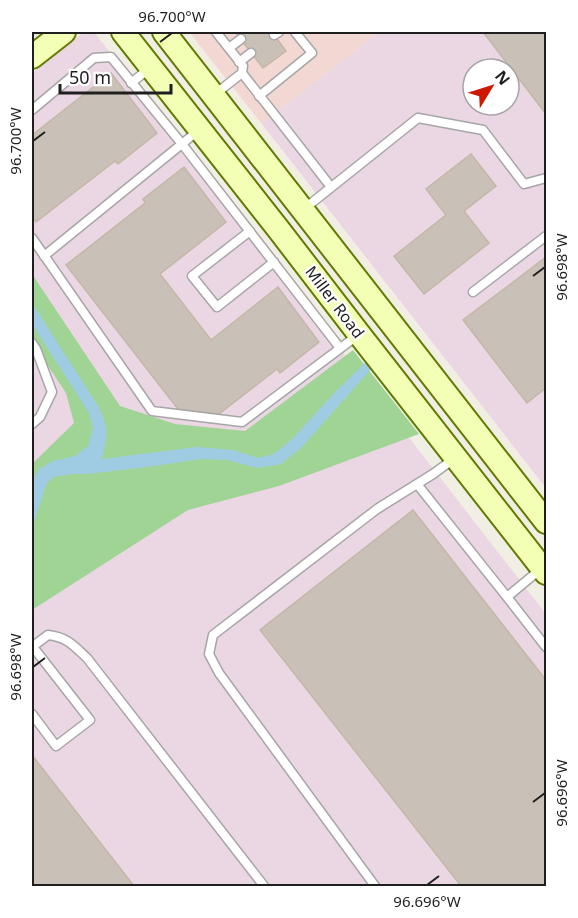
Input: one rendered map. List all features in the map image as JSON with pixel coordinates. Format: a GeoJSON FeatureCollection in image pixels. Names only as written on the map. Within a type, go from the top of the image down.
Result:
{"type":"FeatureCollection","features":[{"type":"Feature","properties":{"kind":"main road"},"geometry":{"type":"LineString","coordinates":[[32,57],[64,32]]}},
{"type":"Feature","properties":{"kind":"main road","name":"Miller Road"},"geometry":{"type":"LineString","coordinates":[[123,32],[545,569]]}},
{"type":"Feature","properties":{"kind":"main road","name":"Miller Road"},"geometry":{"type":"LineString","coordinates":[[171,34],[214,95],[546,522]]}},
{"type":"Feature","properties":{"kind":"main road"},"geometry":{"type":"LineString","coordinates":[[279,230],[303,209]]}},
{"type":"Feature","properties":{"kind":"lane"},"geometry":{"type":"LineString","coordinates":[[214,95],[242,73],[243,66],[218,32]]}},
{"type":"Feature","properties":{"kind":"lane"},"geometry":{"type":"LineString","coordinates":[[259,96],[312,53],[295,32]]}},
{"type":"Feature","properties":{"kind":"lane"},"geometry":{"type":"LineString","coordinates":[[229,48],[241,39]]}},
{"type":"Feature","properties":{"kind":"lane"},"geometry":{"type":"LineString","coordinates":[[239,62],[251,53]]}},
{"type":"Feature","properties":{"kind":"lane"},"geometry":{"type":"LineString","coordinates":[[32,110],[94,58],[111,57],[182,144],[340,348]]}},
{"type":"Feature","properties":{"kind":"lane"},"geometry":{"type":"LineString","coordinates":[[132,83],[151,68]]}},
{"type":"Feature","properties":{"kind":"lane"},"geometry":{"type":"LineString","coordinates":[[242,73],[331,188]]}},
{"type":"Feature","properties":{"kind":"lane"},"geometry":{"type":"LineString","coordinates":[[303,209],[418,118],[483,130],[524,184],[546,178]]}},
{"type":"Feature","properties":{"kind":"lane"},"geometry":{"type":"LineString","coordinates":[[44,256],[200,129]]}},
{"type":"Feature","properties":{"kind":"lane"},"geometry":{"type":"LineString","coordinates":[[261,245],[279,230]]}},
{"type":"Feature","properties":{"kind":"lane"},"geometry":{"type":"LineString","coordinates":[[250,231],[192,276],[217,307],[274,262]]}},
{"type":"Feature","properties":{"kind":"lane"},"geometry":{"type":"LineString","coordinates":[[473,292],[546,236]]}},
{"type":"Feature","properties":{"kind":"lane"},"geometry":{"type":"LineString","coordinates":[[32,238],[153,411],[242,422],[359,334]]}},
{"type":"Feature","properties":{"kind":"lane"},"geometry":{"type":"LineString","coordinates":[[32,343],[52,392],[40,417],[32,423]]}},
{"type":"Feature","properties":{"kind":"lane"},"geometry":{"type":"LineString","coordinates":[[375,886],[219,673],[209,654],[213,634],[377,509],[456,458]]}},
{"type":"Feature","properties":{"kind":"lane"},"geometry":{"type":"LineString","coordinates":[[417,484],[546,647]]}},
{"type":"Feature","properties":{"kind":"lane"},"geometry":{"type":"LineString","coordinates":[[507,597],[545,569]]}},
{"type":"Feature","properties":{"kind":"lane"},"geometry":{"type":"LineString","coordinates":[[32,714],[56,746],[90,720],[32,647],[48,634],[58,636],[69,641],[87,658],[264,886]]}},
{"type":"Feature","properties":{"kind":"shaded area"},"geometry":{"type":"Polygon","coordinates":[[[84,32],[94,32],[546,614],[546,886],[32,886],[32,73],[84,32]]]}},
{"type":"Feature","properties":{"kind":"shaded area"},"geometry":{"type":"Polygon","coordinates":[[[189,32],[379,32],[262,124],[189,32]]]}},
{"type":"Feature","properties":{"kind":"shaded area"},"geometry":{"type":"Polygon","coordinates":[[[379,32],[546,32],[546,488],[262,124],[379,32]]]}},
{"type":"Feature","properties":{"kind":"green space"},"geometry":{"type":"Polygon","coordinates":[[[32,274],[120,406],[175,424],[245,431],[353,350],[419,434],[279,486],[188,510],[32,610],[32,464],[74,423],[66,393],[32,342],[32,274]]]}},
{"type":"Feature","properties":{"kind":"water"},"geometry":{"type":"Polygon","coordinates":[[[32,303],[102,414],[106,432],[102,459],[197,447],[233,450],[258,458],[274,454],[293,438],[368,360],[373,367],[301,448],[281,464],[257,468],[227,460],[201,459],[54,477],[47,483],[32,526],[32,482],[39,469],[53,461],[75,456],[88,446],[93,428],[89,413],[32,324],[32,303]]]}},
{"type":"Feature","properties":{"kind":"building"},"geometry":{"type":"Polygon","coordinates":[[[235,32],[272,32],[286,51],[263,68],[235,32]]]}},
{"type":"Feature","properties":{"kind":"building"},"geometry":{"type":"Polygon","coordinates":[[[483,32],[546,32],[546,114],[521,81],[521,57],[502,57],[483,32]]]}},
{"type":"Feature","properties":{"kind":"building"},"geometry":{"type":"Polygon","coordinates":[[[111,73],[157,133],[118,164],[115,161],[36,222],[32,217],[32,135],[111,73]]]}},
{"type":"Feature","properties":{"kind":"building"},"geometry":{"type":"Polygon","coordinates":[[[471,154],[496,186],[464,211],[489,243],[424,294],[394,256],[446,215],[426,189],[471,154]]]}},
{"type":"Feature","properties":{"kind":"building"},"geometry":{"type":"Polygon","coordinates":[[[184,167],[226,222],[160,274],[211,340],[278,287],[319,342],[280,373],[277,369],[219,414],[178,409],[66,265],[145,203],[143,199],[184,167]]]}},
{"type":"Feature","properties":{"kind":"building"},"geometry":{"type":"Polygon","coordinates":[[[546,257],[546,388],[527,403],[463,320],[546,257]]]}},
{"type":"Feature","properties":{"kind":"building"},"geometry":{"type":"Polygon","coordinates":[[[413,510],[546,680],[546,886],[461,886],[260,630],[413,510]]]}},
{"type":"Feature","properties":{"kind":"building"},"geometry":{"type":"Polygon","coordinates":[[[32,755],[134,886],[32,886],[32,755]]]}}]}
